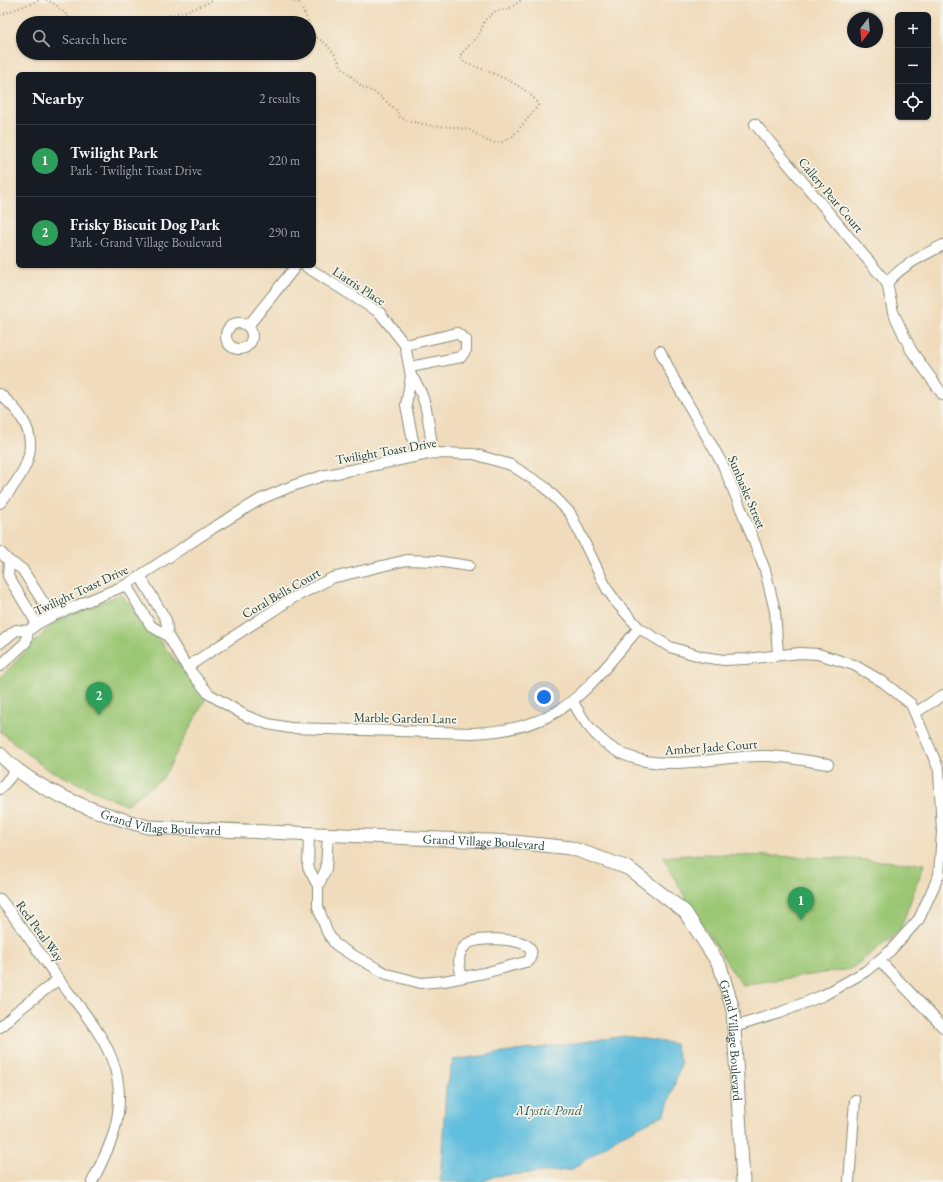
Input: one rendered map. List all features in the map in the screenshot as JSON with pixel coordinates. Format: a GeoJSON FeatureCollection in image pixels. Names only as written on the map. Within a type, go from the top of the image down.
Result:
{"type":"FeatureCollection","features":[{"type":"Feature","properties":{"kind":"street","name":"Callery Pear Court"},"geometry":{"type":"LineString","coordinates":[[755,124],[887,283]]}},
{"type":"Feature","properties":{"kind":"street"},"geometry":{"type":"LineString","coordinates":[[943,245],[916,259],[892,276],[887,283],[893,312],[911,350],[943,395]]}},
{"type":"Feature","properties":{"kind":"street"},"geometry":{"type":"LineString","coordinates":[[248,326],[294,268]]}},
{"type":"Feature","properties":{"kind":"street","name":"Liatris Place"},"geometry":{"type":"LineString","coordinates":[[308,268],[380,313],[405,346],[411,372],[419,386],[423,400],[433,453]]}},
{"type":"Feature","properties":{"kind":"street"},"geometry":{"type":"LineString","coordinates":[[405,346],[457,333],[466,340],[466,350],[461,357],[411,372]]}},
{"type":"Feature","properties":{"kind":"street","name":"Sunbaske Street"},"geometry":{"type":"LineString","coordinates":[[660,351],[675,381],[723,464],[748,526],[765,570],[773,604],[778,654]]}},
{"type":"Feature","properties":{"kind":"street","name":"Liatris Place"},"geometry":{"type":"LineString","coordinates":[[411,372],[406,405],[416,456]]}},
{"type":"Feature","properties":{"kind":"street"},"geometry":{"type":"LineString","coordinates":[[0,394],[21,417],[30,438],[28,461],[14,486],[0,503]]}},
{"type":"Feature","properties":{"kind":"street","name":"Twilight Toast Drive"},"geometry":{"type":"LineString","coordinates":[[0,666],[26,642],[28,631],[37,624],[52,616],[126,585],[213,528],[261,499],[322,476],[433,453],[474,454],[492,458],[511,465],[545,487],[570,513],[607,589],[616,602],[639,628],[670,647],[703,657],[724,660],[746,659],[800,652],[818,654],[854,665],[883,682],[911,704],[939,770],[942,832],[939,875],[920,919],[890,951],[866,971],[824,995],[779,1013],[734,1027]]}},
{"type":"Feature","properties":{"kind":"street"},"geometry":{"type":"LineString","coordinates":[[0,552],[9,561],[22,569],[52,616]]}},
{"type":"Feature","properties":{"kind":"street","name":"Coral Bells Court"},"geometry":{"type":"LineString","coordinates":[[187,667],[291,599],[332,578],[406,560],[436,561],[469,566]]}},
{"type":"Feature","properties":{"kind":"street"},"geometry":{"type":"LineString","coordinates":[[9,561],[8,576],[37,624]]}},
{"type":"Feature","properties":{"kind":"street","name":"Marble Garden Lane"},"geometry":{"type":"LineString","coordinates":[[140,576],[166,620],[168,636],[187,667],[209,694],[225,705],[246,716],[268,724],[290,728],[473,733],[501,731],[525,726],[547,718],[573,702],[594,681],[639,628]]}},
{"type":"Feature","properties":{"kind":"street","name":"Marble Garden Lane"},"geometry":{"type":"LineString","coordinates":[[126,585],[151,626],[168,636]]}},
{"type":"Feature","properties":{"kind":"street","name":"Twilight Toast Drive"},"geometry":{"type":"LineString","coordinates":[[0,644],[16,630],[28,631]]}},
{"type":"Feature","properties":{"kind":"street"},"geometry":{"type":"LineString","coordinates":[[915,713],[943,695]]}},
{"type":"Feature","properties":{"kind":"street","name":"Amber Jade Court"},"geometry":{"type":"LineString","coordinates":[[573,702],[590,728],[611,748],[637,760],[661,764],[682,764],[764,756],[828,764]]}},
{"type":"Feature","properties":{"kind":"street","name":"Grand Village Boulevard"},"geometry":{"type":"LineString","coordinates":[[0,756],[17,769],[73,802],[97,813],[148,827],[514,842],[571,848],[628,868],[685,912],[720,966],[733,1010],[743,1182]]}},
{"type":"Feature","properties":{"kind":"street"},"geometry":{"type":"LineString","coordinates":[[0,789],[17,769]]}},
{"type":"Feature","properties":{"kind":"street"},"geometry":{"type":"LineString","coordinates":[[308,834],[308,867],[318,886]]}},
{"type":"Feature","properties":{"kind":"street"},"geometry":{"type":"LineString","coordinates":[[328,834],[326,869],[318,886],[318,906],[327,932],[335,944],[347,952],[387,974],[420,982],[462,977],[504,969],[529,961],[532,953],[530,948],[523,942],[511,940],[478,941],[467,943],[461,951],[459,963],[462,977]]}},
{"type":"Feature","properties":{"kind":"street","name":"Red Petal Way"},"geometry":{"type":"LineString","coordinates":[[0,899],[91,1020],[107,1045],[115,1066],[118,1092],[118,1114],[114,1133],[92,1182]]}},
{"type":"Feature","properties":{"kind":"street"},"geometry":{"type":"LineString","coordinates":[[879,960],[943,1027]]}},
{"type":"Feature","properties":{"kind":"street"},"geometry":{"type":"LineString","coordinates":[[0,1028],[16,1012],[59,979]]}},
{"type":"Feature","properties":{"kind":"street"},"geometry":{"type":"LineString","coordinates":[[849,1182],[855,1100]]}},
{"type":"Feature","properties":{"kind":"path"},"geometry":{"type":"LineString","coordinates":[[0,15],[40,0]]}},
{"type":"Feature","properties":{"kind":"path"},"geometry":{"type":"LineString","coordinates":[[46,0],[55,4],[68,16]]}},
{"type":"Feature","properties":{"kind":"path"},"geometry":{"type":"LineString","coordinates":[[167,16],[201,7],[214,0]]}},
{"type":"Feature","properties":{"kind":"path"},"geometry":{"type":"LineString","coordinates":[[291,0],[299,3],[306,16]]}},
{"type":"Feature","properties":{"kind":"path"},"geometry":{"type":"LineString","coordinates":[[316,37],[326,44],[336,56],[341,66],[364,88],[376,93],[396,110],[400,117],[408,121],[434,126],[470,130],[489,142],[503,142],[513,136],[535,110],[538,102],[533,96],[510,82],[466,63],[462,60],[461,54],[479,35],[486,20],[496,11],[509,9],[521,0]]}},
{"type":"Feature","properties":{"kind":"green space"},"geometry":{"type":"Polygon","coordinates":[[[121,594],[206,698],[163,778],[125,805],[45,768],[0,731],[0,678],[52,624],[121,594]]]}},
{"type":"Feature","properties":{"kind":"green space"},"geometry":{"type":"Polygon","coordinates":[[[701,854],[836,858],[924,864],[900,930],[851,969],[742,985],[693,911],[663,857],[701,854]]]}},
{"type":"Feature","properties":{"kind":"water","name":"Mystic Pond"},"geometry":{"type":"Polygon","coordinates":[[[625,1036],[675,1044],[681,1063],[665,1114],[618,1137],[571,1170],[494,1176],[483,1182],[440,1182],[446,1088],[453,1060],[625,1036]]]}},
{"type":"Feature","properties":{"kind":"place","name":"Frisky Biscuit Dog Park"},"geometry":{"type":"Point","coordinates":[99,715]}},
{"type":"Feature","properties":{"kind":"place","name":"Twilight Park"},"geometry":{"type":"Point","coordinates":[801,920]}}]}
